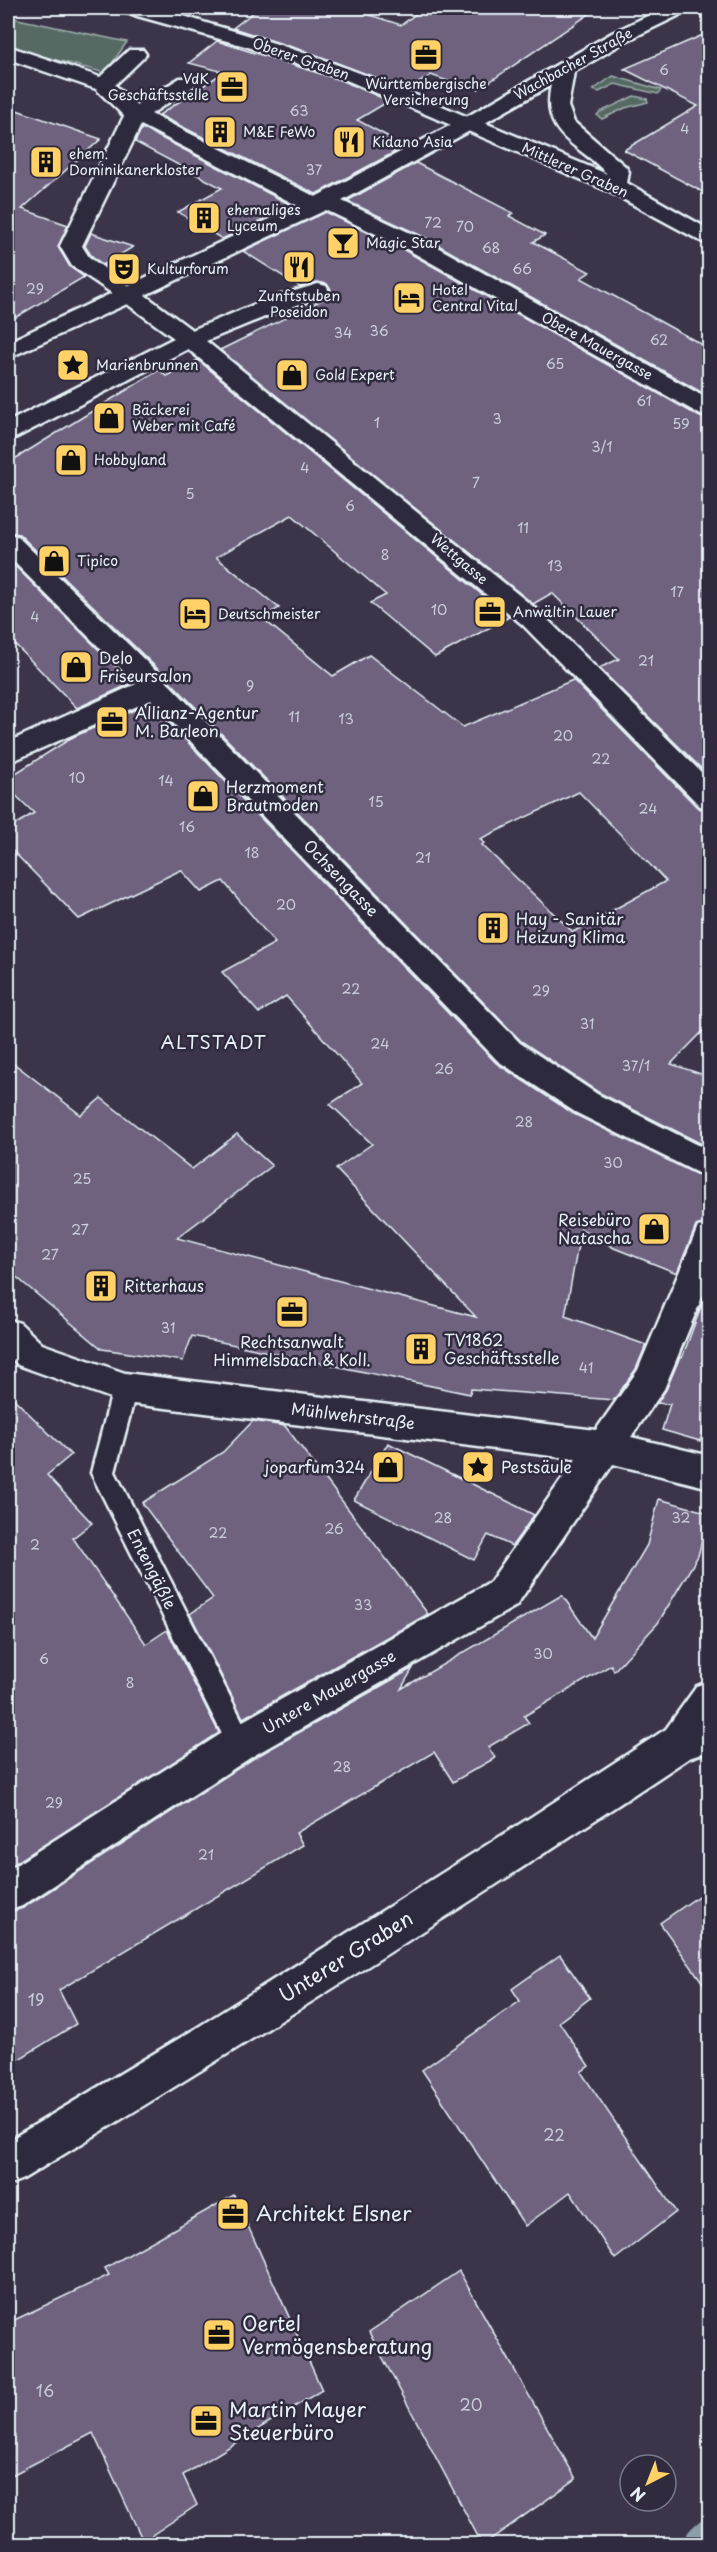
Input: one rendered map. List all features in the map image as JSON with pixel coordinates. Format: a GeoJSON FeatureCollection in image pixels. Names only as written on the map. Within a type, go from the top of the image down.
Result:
{"type":"FeatureCollection","features":[{"type":"Feature","properties":{"kind":"street","name":"Oberer Graben"},"geometry":{"type":"LineString","coordinates":[[130,8],[252,42],[351,75],[468,124]]}},
{"type":"Feature","properties":{"kind":"street","name":"Wachbacher Straße"},"geometry":{"type":"LineString","coordinates":[[8,351],[320,204],[468,124],[619,37],[679,8]]}},
{"type":"Feature","properties":{"kind":"street"},"geometry":{"type":"LineString","coordinates":[[8,52],[103,85],[136,54]]}},
{"type":"Feature","properties":{"kind":"street"},"geometry":{"type":"LineString","coordinates":[[564,69],[557,106],[564,125],[618,172],[616,186]]}},
{"type":"Feature","properties":{"kind":"street"},"geometry":{"type":"LineString","coordinates":[[135,115],[187,82]]}},
{"type":"Feature","properties":{"kind":"street","name":"Obere Mauergasse"},"geometry":{"type":"LineString","coordinates":[[103,85],[135,115],[320,204],[412,243],[710,410]]}},
{"type":"Feature","properties":{"kind":"street","name":"Wettgasse"},"geometry":{"type":"LineString","coordinates":[[135,115],[71,246],[80,261],[190,339],[532,620],[710,799]]}},
{"type":"Feature","properties":{"kind":"street","name":"Mittlerer Graben"},"geometry":{"type":"LineString","coordinates":[[468,124],[616,186],[710,239]]}},
{"type":"Feature","properties":{"kind":"street"},"geometry":{"type":"LineString","coordinates":[[8,432],[190,339],[276,304],[318,291]]}},
{"type":"Feature","properties":{"kind":"street","name":"Ochsengasse"},"geometry":{"type":"LineString","coordinates":[[8,542],[155,687],[509,1052],[586,1103],[710,1166]]}},
{"type":"Feature","properties":{"kind":"street"},"geometry":{"type":"LineString","coordinates":[[8,753],[155,687]]}},
{"type":"Feature","properties":{"kind":"street"},"geometry":{"type":"LineString","coordinates":[[607,1447],[652,1378],[710,1237]]}},
{"type":"Feature","properties":{"kind":"street","name":"Mühlwehrstraße"},"geometry":{"type":"LineString","coordinates":[[8,1333],[30,1355],[125,1388],[607,1447],[710,1472]]}},
{"type":"Feature","properties":{"kind":"street","name":"Untere Mauergasse"},"geometry":{"type":"LineString","coordinates":[[8,1892],[240,1743],[503,1594],[607,1447]]}},
{"type":"Feature","properties":{"kind":"street","name":"Unterer Graben"},"geometry":{"type":"LineString","coordinates":[[8,2164],[50,2141],[229,2031],[694,1737],[710,1700]]}},
{"type":"Feature","properties":{"kind":"lane","name":"Entengäßle"},"geometry":{"type":"LineString","coordinates":[[125,1388],[103,1473],[240,1743]]}},
{"type":"Feature","properties":{"kind":"green space"},"geometry":{"type":"Polygon","coordinates":[[[8,17],[127,42],[105,73],[8,47],[8,17]]]}},
{"type":"Feature","properties":{"kind":"green space"},"geometry":{"type":"Polygon","coordinates":[[[613,76],[661,90],[658,94],[615,84],[599,92],[593,90],[613,76]]]}},
{"type":"Feature","properties":{"kind":"green space"},"geometry":{"type":"Polygon","coordinates":[[[634,96],[647,99],[648,102],[625,108],[602,119],[597,115],[600,112],[634,96]]]}},
{"type":"Feature","properties":{"kind":"building"},"geometry":{"type":"Polygon","coordinates":[[[259,8],[348,8],[401,25],[424,8],[598,8],[479,89],[470,86],[467,88],[431,75],[408,90],[314,54],[233,28],[259,8]]]}},
{"type":"Feature","properties":{"kind":"building"},"geometry":{"type":"Polygon","coordinates":[[[710,32],[710,196],[624,150],[698,106],[624,69],[710,32]]]}},
{"type":"Feature","properties":{"kind":"building"},"geometry":{"type":"Polygon","coordinates":[[[217,41],[343,81],[389,101],[357,120],[391,138],[380,144],[395,152],[316,194],[159,115],[224,72],[189,63],[217,41]]]}},
{"type":"Feature","properties":{"kind":"building"},"geometry":{"type":"Polygon","coordinates":[[[8,107],[101,139],[22,209],[68,225],[58,247],[70,267],[84,277],[8,322],[8,107]]]}},
{"type":"Feature","properties":{"kind":"building"},"geometry":{"type":"Polygon","coordinates":[[[142,128],[293,206],[222,239],[178,212],[222,188],[135,142],[142,128]]]}},
{"type":"Feature","properties":{"kind":"building"},"geometry":{"type":"Polygon","coordinates":[[[416,163],[513,213],[509,216],[545,235],[533,242],[590,272],[581,278],[710,349],[710,397],[422,236],[347,201],[416,163]]]}},
{"type":"Feature","properties":{"kind":"building"},"geometry":{"type":"Polygon","coordinates":[[[326,212],[404,250],[700,417],[710,419],[710,777],[599,668],[619,659],[552,593],[533,604],[220,350],[328,297],[331,290],[327,284],[317,282],[300,287],[243,251],[326,212]]]}},
{"type":"Feature","properties":{"kind":"building"},"geometry":{"type":"Polygon","coordinates":[[[91,233],[133,247],[103,265],[91,255],[85,246],[91,233]]]}},
{"type":"Feature","properties":{"kind":"building"},"geometry":{"type":"Polygon","coordinates":[[[198,360],[509,617],[435,657],[370,603],[386,595],[292,515],[216,557],[279,608],[262,618],[333,676],[369,655],[463,727],[573,680],[698,808],[710,811],[710,1024],[671,1064],[710,1077],[710,1148],[598,1092],[521,1041],[167,678],[19,534],[8,532],[8,463],[159,370],[166,376],[198,360]],[[579,792],[480,839],[484,843],[482,845],[573,932],[666,881],[579,792]]]}},
{"type":"Feature","properties":{"kind":"building"},"geometry":{"type":"Polygon","coordinates":[[[8,559],[132,683],[77,708],[8,637],[8,559]]]}},
{"type":"Feature","properties":{"kind":"building"},"geometry":{"type":"Polygon","coordinates":[[[150,703],[496,1063],[574,1114],[710,1181],[710,1222],[696,1226],[677,1273],[614,1248],[581,1229],[565,1316],[646,1345],[636,1369],[614,1400],[471,1389],[470,1394],[192,1336],[183,1361],[102,1349],[8,1270],[8,1059],[81,1115],[101,1098],[192,1169],[237,1134],[272,1166],[177,1238],[476,1317],[336,1169],[372,1144],[330,1104],[362,1083],[286,996],[259,1013],[222,972],[275,943],[223,881],[201,892],[181,870],[79,919],[8,846],[8,829],[34,813],[8,788],[8,778],[73,737],[150,703]]]}},
{"type":"Feature","properties":{"kind":"building"},"geometry":{"type":"Polygon","coordinates":[[[702,1304],[710,1305],[710,1430],[704,1428],[700,1441],[662,1430],[670,1404],[657,1403],[666,1390],[680,1357],[682,1358],[702,1304]]]}},
{"type":"Feature","properties":{"kind":"building"},"geometry":{"type":"Polygon","coordinates":[[[8,1393],[71,1455],[47,1475],[92,1523],[73,1538],[146,1644],[167,1630],[219,1733],[8,1868],[8,1393]]]}},
{"type":"Feature","properties":{"kind":"building"},"geometry":{"type":"Polygon","coordinates":[[[253,1421],[285,1426],[428,1614],[243,1718],[190,1614],[213,1598],[142,1503],[223,1452],[253,1421]]]}},
{"type":"Feature","properties":{"kind":"building"},"geometry":{"type":"Polygon","coordinates":[[[388,1443],[534,1515],[512,1546],[488,1535],[474,1560],[354,1500],[388,1443]]]}},
{"type":"Feature","properties":{"kind":"building"},"geometry":{"type":"Polygon","coordinates":[[[659,1499],[709,1513],[698,1556],[658,1623],[614,1671],[611,1665],[524,1716],[529,1723],[488,1747],[495,1758],[453,1782],[434,1752],[296,1833],[303,1845],[59,1990],[76,2024],[8,2066],[8,1913],[23,1908],[254,1758],[413,1668],[401,1689],[562,1595],[592,1638],[647,1545],[659,1499]]]}},
{"type":"Feature","properties":{"kind":"building"},"geometry":{"type":"Polygon","coordinates":[[[710,1888],[710,1993],[660,1923],[710,1888]]]}},
{"type":"Feature","properties":{"kind":"building"},"geometry":{"type":"Polygon","coordinates":[[[560,1955],[590,1998],[559,2022],[589,2066],[581,2072],[676,2212],[615,2259],[570,2192],[525,2226],[422,2070],[520,2001],[512,1989],[560,1955]]]}},
{"type":"Feature","properties":{"kind":"building"},"geometry":{"type":"Polygon","coordinates":[[[234,2195],[322,2390],[183,2475],[197,2505],[143,2541],[93,2433],[8,2477],[8,2323],[109,2275],[105,2268],[234,2195]]]}},
{"type":"Feature","properties":{"kind":"building"},"geometry":{"type":"Polygon","coordinates":[[[459,2271],[576,2479],[484,2544],[369,2332],[459,2271]]]}},
{"type":"Feature","properties":{"kind":"waterway"},"geometry":{"type":"LineString","coordinates":[[691,2544],[710,2525]]}},
{"type":"Feature","properties":{"kind":"place","name":"Württembergische Versicherung"},"geometry":{"type":"Point","coordinates":[426,55]}},
{"type":"Feature","properties":{"kind":"place","name":"VdK Geschäftsstelle"},"geometry":{"type":"Point","coordinates":[232,87]}},
{"type":"Feature","properties":{"kind":"place","name":"M&E FeWo"},"geometry":{"type":"Point","coordinates":[220,132]}},
{"type":"Feature","properties":{"kind":"place","name":"Kidano Asia"},"geometry":{"type":"Point","coordinates":[349,142]}},
{"type":"Feature","properties":{"kind":"place","name":"ehem. Dominikanerkloster"},"geometry":{"type":"Point","coordinates":[46,162]}},
{"type":"Feature","properties":{"kind":"place","name":"ehemaliges Lyceum"},"geometry":{"type":"Point","coordinates":[204,218]}},
{"type":"Feature","properties":{"kind":"place","name":"Magic Star"},"geometry":{"type":"Point","coordinates":[343,243]}},
{"type":"Feature","properties":{"kind":"place","name":"Zunftstuben Poseidon"},"geometry":{"type":"Point","coordinates":[299,267]}},
{"type":"Feature","properties":{"kind":"place","name":"Kulturforum"},"geometry":{"type":"Point","coordinates":[124,269]}},
{"type":"Feature","properties":{"kind":"place","name":"Hotel Central Vital"},"geometry":{"type":"Point","coordinates":[409,298]}},
{"type":"Feature","properties":{"kind":"place","name":"Marienbrunnen"},"geometry":{"type":"Point","coordinates":[73,365]}},
{"type":"Feature","properties":{"kind":"place","name":"Gold Expert"},"geometry":{"type":"Point","coordinates":[292,375]}},
{"type":"Feature","properties":{"kind":"place","name":"Bäckerei Weber mit Café"},"geometry":{"type":"Point","coordinates":[109,418]}},
{"type":"Feature","properties":{"kind":"place","name":"Hobbyland"},"geometry":{"type":"Point","coordinates":[71,460]}},
{"type":"Feature","properties":{"kind":"place","name":"Tipico"},"geometry":{"type":"Point","coordinates":[54,561]}},
{"type":"Feature","properties":{"kind":"place","name":"Anwältin Lauer"},"geometry":{"type":"Point","coordinates":[490,612]}},
{"type":"Feature","properties":{"kind":"place","name":"Deutschmeister"},"geometry":{"type":"Point","coordinates":[195,614]}},
{"type":"Feature","properties":{"kind":"place","name":"Delo Friseursalon"},"geometry":{"type":"Point","coordinates":[76,667]}},
{"type":"Feature","properties":{"kind":"place","name":"Allianz-Agentur M. Barleon"},"geometry":{"type":"Point","coordinates":[112,722]}},
{"type":"Feature","properties":{"kind":"place","name":"Herzmoment Brautmoden"},"geometry":{"type":"Point","coordinates":[203,796]}},
{"type":"Feature","properties":{"kind":"place","name":"Hay - Sanitär Heizung Klima"},"geometry":{"type":"Point","coordinates":[493,928]}},
{"type":"Feature","properties":{"kind":"place","name":"Reisebüro Natascha"},"geometry":{"type":"Point","coordinates":[654,1229]}},
{"type":"Feature","properties":{"kind":"place","name":"Ritterhaus"},"geometry":{"type":"Point","coordinates":[101,1286]}},
{"type":"Feature","properties":{"kind":"place","name":"Rechtsanwalt Himmelsbach & Koll."},"geometry":{"type":"Point","coordinates":[292,1312]}},
{"type":"Feature","properties":{"kind":"place","name":"TV1862 Geschäftsstelle"},"geometry":{"type":"Point","coordinates":[421,1349]}},
{"type":"Feature","properties":{"kind":"place","name":"joparfum324"},"geometry":{"type":"Point","coordinates":[388,1467]}},
{"type":"Feature","properties":{"kind":"place","name":"Pestsäule"},"geometry":{"type":"Point","coordinates":[478,1467]}},
{"type":"Feature","properties":{"kind":"place","name":"Architekt Elsner"},"geometry":{"type":"Point","coordinates":[233,2214]}},
{"type":"Feature","properties":{"kind":"place","name":"Oertel Vermögensberatung"},"geometry":{"type":"Point","coordinates":[219,2335]}},
{"type":"Feature","properties":{"kind":"place","name":"Martin Mayer Steuerbüro"},"geometry":{"type":"Point","coordinates":[206,2421]}},
{"type":"Feature","properties":{"kind":"district","name":"ALTSTADT"},"geometry":{"type":"Point","coordinates":[214,1043]}}]}
